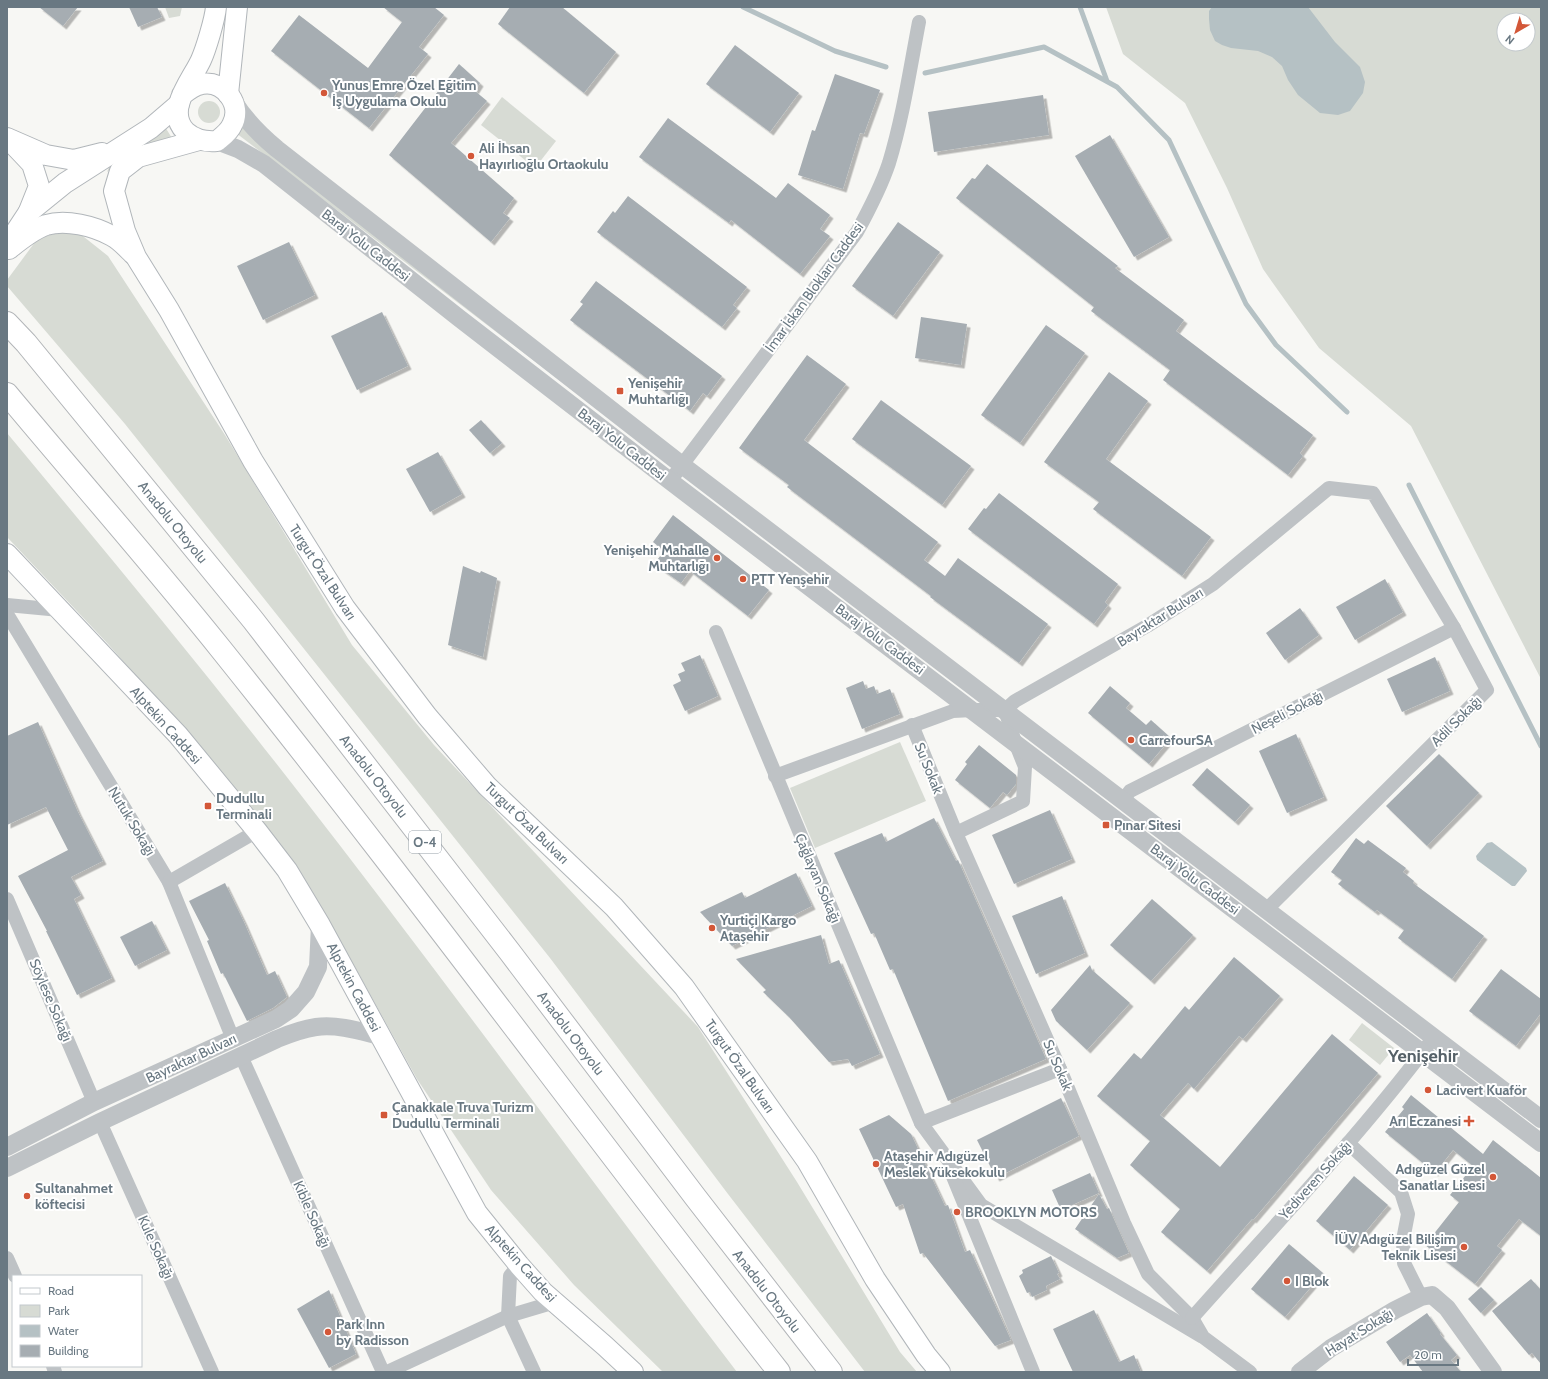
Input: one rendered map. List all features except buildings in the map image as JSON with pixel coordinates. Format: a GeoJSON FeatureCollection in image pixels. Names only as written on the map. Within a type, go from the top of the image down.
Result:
{"type":"FeatureCollection","features":[{"type":"Feature","properties":{"kind":"highway","name":"Anadolu Otoyolu"},"geometry":{"type":"LineString","coordinates":[[7,323],[26,343],[258,626],[509,950],[696,1198],[830,1372]]}},
{"type":"Feature","properties":{"kind":"highway"},"geometry":{"type":"LineString","coordinates":[[7,394],[219,647],[458,952],[664,1226],[779,1372]]}},
{"type":"Feature","properties":{"kind":"main road"},"geometry":{"type":"LineString","coordinates":[[28,213],[64,183],[151,128],[181,99],[201,59],[216,7]]}},
{"type":"Feature","properties":{"kind":"main road"},"geometry":{"type":"LineString","coordinates":[[136,257],[125,231],[114,191],[120,171],[138,157],[208,140],[229,131],[236,110],[231,98],[237,7]]}},
{"type":"Feature","properties":{"kind":"main road","name":"Baraj Yolu Caddesi"},"geometry":{"type":"LineString","coordinates":[[208,140],[191,136],[184,130],[179,121],[178,112],[181,99],[192,88],[201,84],[211,84],[221,87],[231,98]]}},
{"type":"Feature","properties":{"kind":"main road"},"geometry":{"type":"LineString","coordinates":[[7,245],[28,213],[39,186],[32,164],[7,138],[46,156],[74,160],[120,148]]}},
{"type":"Feature","properties":{"kind":"main road"},"geometry":{"type":"LineString","coordinates":[[7,251],[19,240],[37,230],[58,223],[77,224],[93,228],[113,237],[136,257]]}},
{"type":"Feature","properties":{"kind":"main road","name":"Turgut Özal Bulvarı"},"geometry":{"type":"LineString","coordinates":[[136,257],[169,310],[253,461],[345,608],[427,716],[488,786],[614,907],[684,987],[807,1161],[875,1279],[926,1356],[940,1372]]}},
{"type":"Feature","properties":{"kind":"main road","name":"Alptekin Caddesi"},"geometry":{"type":"LineString","coordinates":[[7,554],[178,735],[287,870],[320,925],[477,1213],[543,1292],[633,1372]]}},
{"type":"Feature","properties":{"kind":"street","name":"İmar İskan Blokları Caddesi"},"geometry":{"type":"LineString","coordinates":[[670,481],[857,232],[872,204],[888,163],[902,115],[919,22]]}},
{"type":"Feature","properties":{"kind":"street","name":"Baraj Yolu Caddesi"},"geometry":{"type":"LineString","coordinates":[[231,98],[256,132],[682,465],[1541,1119]]}},
{"type":"Feature","properties":{"kind":"street","name":"Baraj Yolu Caddesi"},"geometry":{"type":"LineString","coordinates":[[208,140],[238,150],[264,164],[445,308],[670,481],[1541,1142]]}},
{"type":"Feature","properties":{"kind":"street","name":"Bayraktar Bulvarı"},"geometry":{"type":"LineString","coordinates":[[1005,710],[1014,701],[1148,626],[1213,584],[1329,488]]}},
{"type":"Feature","properties":{"kind":"street","name":"Adil Sokağı"},"geometry":{"type":"LineString","coordinates":[[1266,910],[1487,690],[1454,628],[1373,493],[1329,488]]}},
{"type":"Feature","properties":{"kind":"street"},"geometry":{"type":"LineString","coordinates":[[7,605],[60,610]]}},
{"type":"Feature","properties":{"kind":"street","name":"Nutuk Sokağı"},"geometry":{"type":"LineString","coordinates":[[7,614],[169,882],[233,1039]]}},
{"type":"Feature","properties":{"kind":"street","name":"Neşeli Sokağı"},"geometry":{"type":"LineString","coordinates":[[1123,800],[1130,791],[1454,628]]}},
{"type":"Feature","properties":{"kind":"street","name":"Çağlayan Sokağı"},"geometry":{"type":"LineString","coordinates":[[716,632],[921,1123],[981,1205],[1204,1337]]}},
{"type":"Feature","properties":{"kind":"street"},"geometry":{"type":"LineString","coordinates":[[776,776],[912,725],[954,711],[1005,710],[1025,767],[1023,801],[956,833]]}},
{"type":"Feature","properties":{"kind":"street","name":"Su Sokak"},"geometry":{"type":"LineString","coordinates":[[912,725],[956,833],[1060,1069],[1124,1222],[1148,1274],[1192,1318],[1204,1337],[1250,1372]]}},
{"type":"Feature","properties":{"kind":"street"},"geometry":{"type":"LineString","coordinates":[[169,882],[257,831]]}},
{"type":"Feature","properties":{"kind":"street","name":"Söylese Sokağı"},"geometry":{"type":"LineString","coordinates":[[7,899],[94,1102]]}},
{"type":"Feature","properties":{"kind":"street","name":"Bayraktar Bulvarı"},"geometry":{"type":"LineString","coordinates":[[7,1147],[94,1102],[276,1019],[291,1009],[306,992],[318,967],[320,925]]}},
{"type":"Feature","properties":{"kind":"street","name":"Bayraktar Bulvarı"},"geometry":{"type":"LineString","coordinates":[[7,1168],[100,1122],[241,1056],[297,1032],[316,1027],[349,1028],[380,1036]]}},
{"type":"Feature","properties":{"kind":"street","name":"Yediveren Sokağı"},"geometry":{"type":"LineString","coordinates":[[1192,1318],[1348,1143],[1434,1038]]}},
{"type":"Feature","properties":{"kind":"street","name":"Kible Sokağı"},"geometry":{"type":"LineString","coordinates":[[241,1056],[383,1372]]}},
{"type":"Feature","properties":{"kind":"street"},"geometry":{"type":"LineString","coordinates":[[921,1123],[1060,1069]]}},
{"type":"Feature","properties":{"kind":"street","name":"Kule Sokağı"},"geometry":{"type":"LineString","coordinates":[[100,1122],[212,1372]]}},
{"type":"Feature","properties":{"kind":"street"},"geometry":{"type":"LineString","coordinates":[[1348,1143],[1401,1192],[1408,1214],[1403,1240],[1404,1263],[1421,1297],[1432,1295],[1447,1308],[1494,1372]]}},
{"type":"Feature","properties":{"kind":"street"},"geometry":{"type":"LineString","coordinates":[[944,1154],[1033,1372]]}},
{"type":"Feature","properties":{"kind":"street"},"geometry":{"type":"LineString","coordinates":[[7,1258],[15,1275]]}},
{"type":"Feature","properties":{"kind":"street"},"geometry":{"type":"LineString","coordinates":[[519,1265],[510,1276],[508,1316],[534,1372]]}},
{"type":"Feature","properties":{"kind":"street","name":"Hayat Sokağı"},"geometry":{"type":"LineString","coordinates":[[1300,1372],[1331,1348],[1395,1310],[1421,1297]]}},
{"type":"Feature","properties":{"kind":"street"},"geometry":{"type":"LineString","coordinates":[[387,1372],[508,1316],[555,1302]]}},
{"type":"Feature","properties":{"kind":"green space"},"geometry":{"type":"Polygon","coordinates":[[[165,7],[182,7],[180,16],[169,18],[165,7]]]}},
{"type":"Feature","properties":{"kind":"green space"},"geometry":{"type":"Polygon","coordinates":[[[1106,7],[1541,7],[1541,679],[1411,426],[1319,348],[1263,269],[1227,188],[1185,103],[1123,54],[1106,7]]]}},
{"type":"Feature","properties":{"kind":"green space"},"geometry":{"type":"Polygon","coordinates":[[[502,97],[556,141],[535,168],[481,125],[502,97]]]}},
{"type":"Feature","properties":{"kind":"green space"},"geometry":{"type":"Polygon","coordinates":[[[209,101],[217,104],[220,112],[217,120],[209,123],[201,120],[198,112],[201,104],[209,101]]]}},
{"type":"Feature","properties":{"kind":"green space"},"geometry":{"type":"Polygon","coordinates":[[[162,122],[175,143],[125,157],[107,172],[109,167],[162,122]]]}},
{"type":"Feature","properties":{"kind":"green space"},"geometry":{"type":"Polygon","coordinates":[[[243,127],[660,457],[236,133],[243,127]]]}},
{"type":"Feature","properties":{"kind":"green space"},"geometry":{"type":"Polygon","coordinates":[[[74,229],[108,256],[225,435],[352,645],[434,745],[698,1027],[797,1182],[900,1352],[917,1372],[865,1372],[728,1194],[550,958],[125,424],[7,286],[7,280],[38,238],[74,229]]]}},
{"type":"Feature","properties":{"kind":"green space"},"geometry":{"type":"Polygon","coordinates":[[[7,433],[190,655],[353,862],[737,1372],[663,1372],[574,1285],[491,1190],[417,1079],[341,942],[252,808],[108,644],[7,537],[7,433]]]}},
{"type":"Feature","properties":{"kind":"green space"},"geometry":{"type":"Polygon","coordinates":[[[900,742],[926,801],[815,848],[790,788],[900,742]]]}},
{"type":"Feature","properties":{"kind":"green space"},"geometry":{"type":"Polygon","coordinates":[[[1362,1023],[1394,1048],[1380,1065],[1349,1040],[1362,1023]]]}},
{"type":"Feature","properties":{"kind":"water"},"geometry":{"type":"Polygon","coordinates":[[[1212,7],[1308,7],[1335,42],[1360,67],[1365,82],[1363,93],[1350,111],[1338,115],[1320,113],[1298,95],[1288,80],[1282,66],[1272,57],[1258,51],[1231,48],[1215,41],[1210,30],[1209,19],[1209,11],[1212,7]]]}},
{"type":"Feature","properties":{"kind":"water"},"geometry":{"type":"Polygon","coordinates":[[[1492,842],[1526,868],[1527,871],[1515,886],[1512,886],[1477,860],[1476,856],[1487,843],[1492,842]]]}},
{"type":"Feature","properties":{"kind":"waterway"},"geometry":{"type":"LineString","coordinates":[[743,7],[835,51],[886,67]]}},
{"type":"Feature","properties":{"kind":"waterway"},"geometry":{"type":"LineString","coordinates":[[1080,7],[1107,81]]}},
{"type":"Feature","properties":{"kind":"waterway"},"geometry":{"type":"LineString","coordinates":[[925,73],[1044,47],[1117,87],[1169,140],[1246,304],[1276,345],[1347,412]]}},
{"type":"Feature","properties":{"kind":"waterway"},"geometry":{"type":"LineString","coordinates":[[1409,485],[1541,746]]}},
{"type":"Feature","properties":{"kind":"place","name":"Yunus Emre Özel Eğitim İş Uygulama Okulu"},"geometry":{"type":"Point","coordinates":[324,93]}},
{"type":"Feature","properties":{"kind":"place","name":"Ali İhsan Hayırlıoğlu Ortaokulu"},"geometry":{"type":"Point","coordinates":[471,156]}},
{"type":"Feature","properties":{"kind":"place","name":"Yenişehir Muhtarlığı"},"geometry":{"type":"Point","coordinates":[620,391]}},
{"type":"Feature","properties":{"kind":"place","name":"Yenişehir Mahalle Muhtarlığı"},"geometry":{"type":"Point","coordinates":[717,558]}},
{"type":"Feature","properties":{"kind":"place","name":"PTT Yenşehir"},"geometry":{"type":"Point","coordinates":[743,579]}},
{"type":"Feature","properties":{"kind":"place","name":"CarrefourSA"},"geometry":{"type":"Point","coordinates":[1131,740]}},
{"type":"Feature","properties":{"kind":"place","name":"Dudullu Terminali"},"geometry":{"type":"Point","coordinates":[208,806]}},
{"type":"Feature","properties":{"kind":"place","name":"Pınar Sitesi"},"geometry":{"type":"Point","coordinates":[1106,825]}},
{"type":"Feature","properties":{"kind":"place","name":"Yurtiçi Kargo Ataşehir"},"geometry":{"type":"Point","coordinates":[712,928]}},
{"type":"Feature","properties":{"kind":"place","name":"Lacivert Kuaför"},"geometry":{"type":"Point","coordinates":[1428,1090]}},
{"type":"Feature","properties":{"kind":"place","name":"Çanakkale Truva Turizm Dudullu Terminali"},"geometry":{"type":"Point","coordinates":[384,1115]}},
{"type":"Feature","properties":{"kind":"place","name":"Arı Eczanesi"},"geometry":{"type":"Point","coordinates":[1469,1121]}},
{"type":"Feature","properties":{"kind":"place","name":"Ataşehir Adıgüzel Meslek Yüksekokulu"},"geometry":{"type":"Point","coordinates":[876,1164]}},
{"type":"Feature","properties":{"kind":"place","name":"Adıgüzel Güzel Sanatlar Lisesi"},"geometry":{"type":"Point","coordinates":[1493,1177]}},
{"type":"Feature","properties":{"kind":"place","name":"Sultanahmet köftecisi"},"geometry":{"type":"Point","coordinates":[27,1196]}},
{"type":"Feature","properties":{"kind":"place","name":"BROOKLYN MOTORS"},"geometry":{"type":"Point","coordinates":[957,1212]}},
{"type":"Feature","properties":{"kind":"place","name":"İÜV Adıgüzel Bilişim Teknik Lisesi"},"geometry":{"type":"Point","coordinates":[1464,1247]}},
{"type":"Feature","properties":{"kind":"place","name":"I Blok"},"geometry":{"type":"Point","coordinates":[1287,1281]}},
{"type":"Feature","properties":{"kind":"place","name":"Park Inn by Radisson"},"geometry":{"type":"Point","coordinates":[328,1332]}},
{"type":"Feature","properties":{"kind":"district","name":"Yenişehir"},"geometry":{"type":"Point","coordinates":[1423,1056]}}]}
